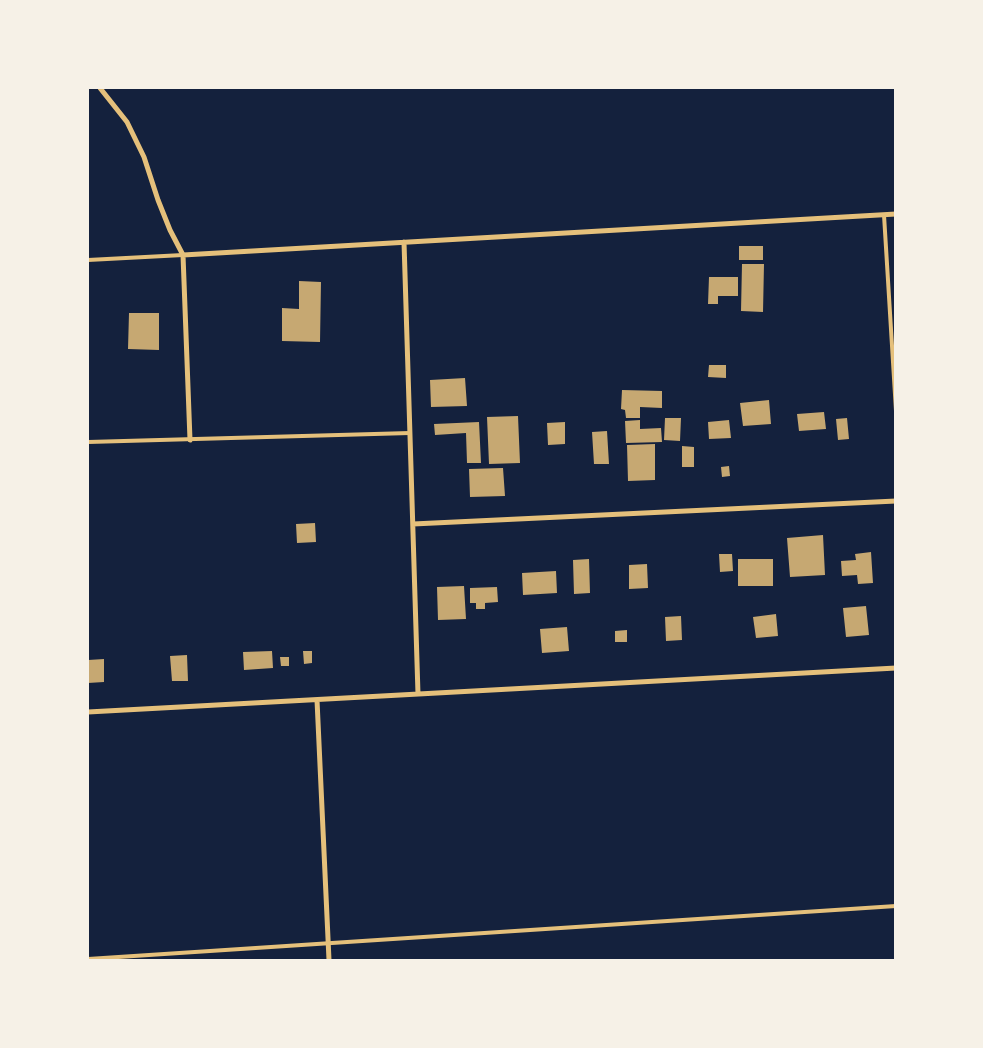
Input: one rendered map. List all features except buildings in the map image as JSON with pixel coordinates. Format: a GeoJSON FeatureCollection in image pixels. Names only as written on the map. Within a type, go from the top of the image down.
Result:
{"type":"FeatureCollection","features":[{"type":"Feature","properties":{"kind":"street"},"geometry":{"type":"LineString","coordinates":[[100,88],[132,131],[144,157],[167,222],[183,255],[190,440]]}},
{"type":"Feature","properties":{"kind":"street"},"geometry":{"type":"LineString","coordinates":[[183,255],[896,214]]}},
{"type":"Feature","properties":{"kind":"street"},"geometry":{"type":"LineString","coordinates":[[404,242],[418,694]]}},
{"type":"Feature","properties":{"kind":"street"},"geometry":{"type":"LineString","coordinates":[[412,524],[896,501]]}},
{"type":"Feature","properties":{"kind":"street"},"geometry":{"type":"LineString","coordinates":[[88,712],[896,668]]}},
{"type":"Feature","properties":{"kind":"street"},"geometry":{"type":"LineString","coordinates":[[317,700],[329,960]]}},
{"type":"Feature","properties":{"kind":"lane"},"geometry":{"type":"LineString","coordinates":[[884,215],[896,410]]}},
{"type":"Feature","properties":{"kind":"lane"},"geometry":{"type":"LineString","coordinates":[[88,260],[183,255]]}},
{"type":"Feature","properties":{"kind":"lane"},"geometry":{"type":"LineString","coordinates":[[88,442],[410,433]]}},
{"type":"Feature","properties":{"kind":"lane"},"geometry":{"type":"LineString","coordinates":[[88,959],[896,906]]}}]}
